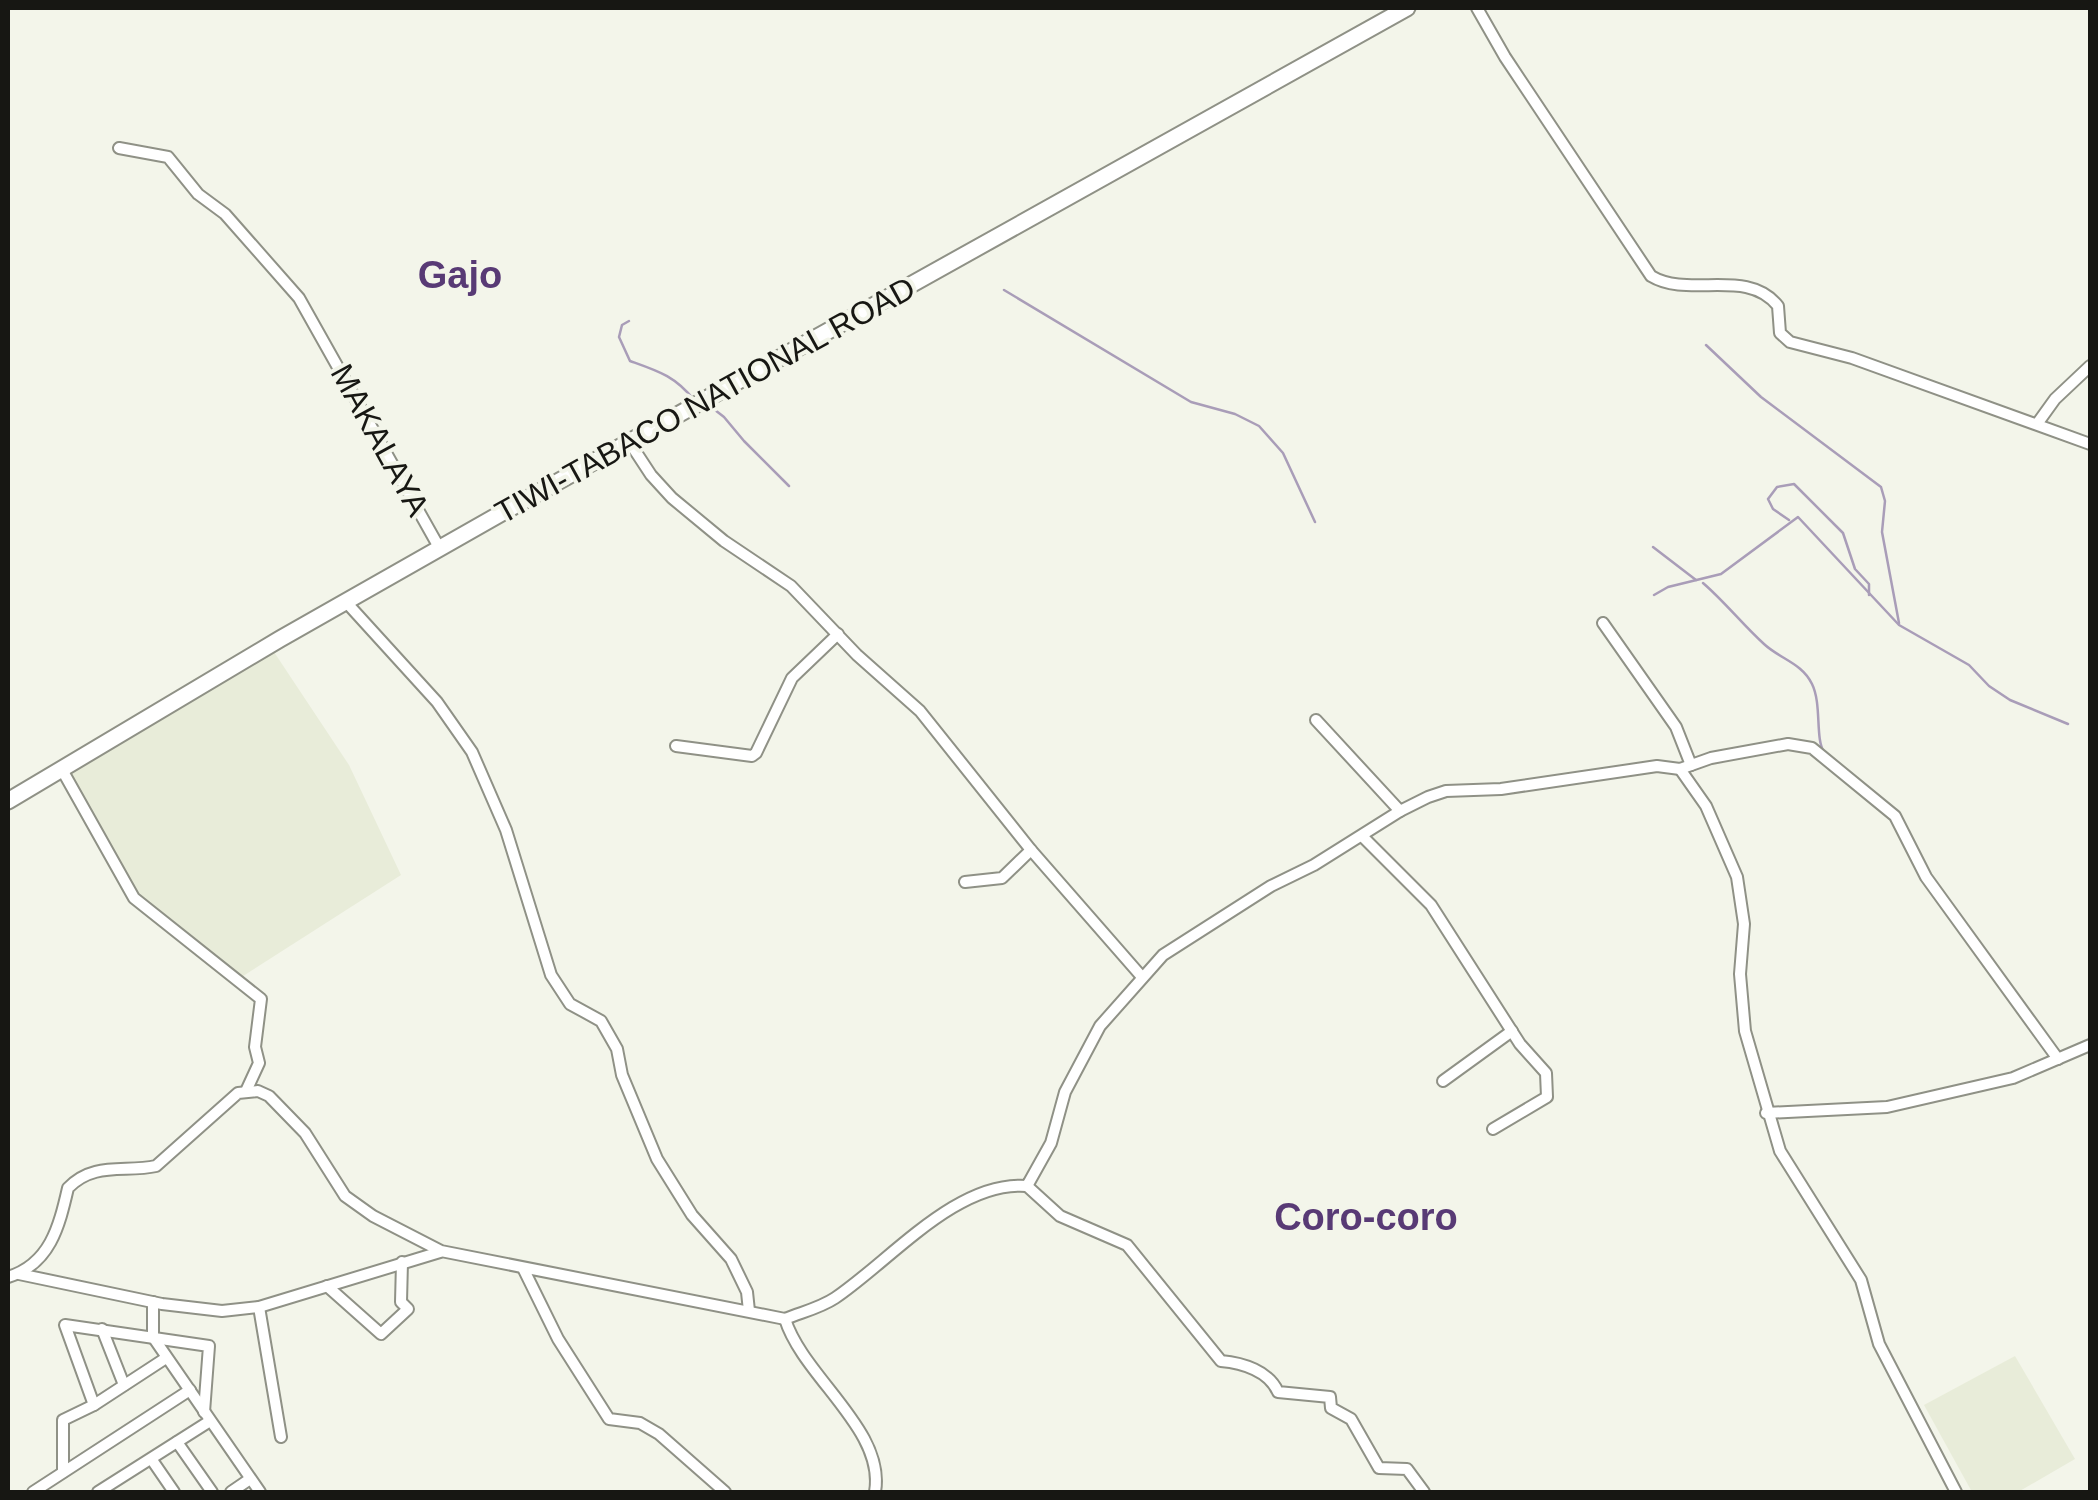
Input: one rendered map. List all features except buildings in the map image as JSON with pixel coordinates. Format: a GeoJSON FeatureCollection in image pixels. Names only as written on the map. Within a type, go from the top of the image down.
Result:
{"type":"FeatureCollection","features":[{"type":"Feature","properties":{"kind":"main road","name":"TIWI-TABACO NATIONAL ROAD"},"geometry":{"type":"LineString","coordinates":[[8,800],[440,548],[1407,8]]}},
{"type":"Feature","properties":{"kind":"street"},"geometry":{"type":"LineString","coordinates":[[1477,8],[1505,58],[1651,276],[1669,284],[1740,286],[1763,291],[1778,306],[1780,333],[1790,342],[1852,358],[2090,444]]}},
{"type":"Feature","properties":{"kind":"street","name":"MAKALAYA"},"geometry":{"type":"LineString","coordinates":[[119,148],[168,157],[198,194],[225,214],[299,298],[440,548]]}},
{"type":"Feature","properties":{"kind":"street"},"geometry":{"type":"LineString","coordinates":[[2037,424],[2055,399],[2090,366]]}},
{"type":"Feature","properties":{"kind":"street"},"geometry":{"type":"LineString","coordinates":[[630,443],[672,498],[791,586],[936,729],[1031,850],[1142,977]]}},
{"type":"Feature","properties":{"kind":"street"},"geometry":{"type":"LineString","coordinates":[[346,602],[436,702],[472,752],[506,830],[552,975],[570,1004],[601,1022],[617,1049],[622,1075],[657,1159],[692,1215],[732,1259],[747,1292],[749,1311]]}},
{"type":"Feature","properties":{"kind":"street"},"geometry":{"type":"LineString","coordinates":[[1602,623],[1676,726],[1685,767],[1737,878],[1744,924],[1742,1010],[1766,1113],[1780,1151],[1862,1280],[1879,1344],[1956,1492]]}},
{"type":"Feature","properties":{"kind":"street"},"geometry":{"type":"LineString","coordinates":[[676,746],[752,756],[792,678],[838,634]]}},
{"type":"Feature","properties":{"kind":"street"},"geometry":{"type":"LineString","coordinates":[[1316,720],[1400,811]]}},
{"type":"Feature","properties":{"kind":"street"},"geometry":{"type":"LineString","coordinates":[[1027,1186],[1051,1143],[1066,1092],[1084,1053],[1100,1026],[1142,977],[1163,956],[1271,886],[1302,872],[1400,811],[1446,791],[1518,787],[1657,766],[1685,767],[1788,744],[1812,748],[1895,816],[1926,877],[2058,1059]]}},
{"type":"Feature","properties":{"kind":"street"},"geometry":{"type":"LineString","coordinates":[[14,1275],[49,1249],[68,1188],[74,1182],[113,1167],[156,1166],[202,1122],[246,1089],[258,1071],[256,1047],[261,1000],[134,898],[61,768]]}},
{"type":"Feature","properties":{"kind":"street"},"geometry":{"type":"LineString","coordinates":[[1362,836],[1432,905],[1512,1031],[1546,1073],[1548,1097],[1493,1129]]}},
{"type":"Feature","properties":{"kind":"street"},"geometry":{"type":"LineString","coordinates":[[965,882],[1002,878],[1031,850]]}},
{"type":"Feature","properties":{"kind":"street"},"geometry":{"type":"LineString","coordinates":[[1442,1081],[1512,1031]]}},
{"type":"Feature","properties":{"kind":"street"},"geometry":{"type":"LineString","coordinates":[[1766,1113],[1887,1107],[2013,1078],[2090,1046]]}},
{"type":"Feature","properties":{"kind":"street"},"geometry":{"type":"LineString","coordinates":[[246,1089],[268,1096],[286,1112],[305,1133],[346,1196],[373,1216],[441,1252],[785,1318],[832,1300],[950,1210],[992,1189],[1027,1186],[1060,1216],[1127,1245],[1221,1361],[1243,1364],[1273,1380],[1278,1392],[1330,1397],[1331,1408],[1351,1419],[1379,1468],[1407,1469],[1424,1492]]}},
{"type":"Feature","properties":{"kind":"street"},"geometry":{"type":"LineString","coordinates":[[14,1275],[222,1311],[259,1306],[441,1252]]}},
{"type":"Feature","properties":{"kind":"street"},"geometry":{"type":"LineString","coordinates":[[326,1286],[382,1334],[408,1310],[401,1302],[402,1262]]}},
{"type":"Feature","properties":{"kind":"street"},"geometry":{"type":"LineString","coordinates":[[522,1268],[558,1339],[609,1419],[640,1423],[659,1434],[725,1492]]}},
{"type":"Feature","properties":{"kind":"street"},"geometry":{"type":"LineString","coordinates":[[154,1302],[153,1337],[260,1492]]}},
{"type":"Feature","properties":{"kind":"street"},"geometry":{"type":"LineString","coordinates":[[259,1306],[281,1437]]}},
{"type":"Feature","properties":{"kind":"street"},"geometry":{"type":"LineString","coordinates":[[785,1318],[808,1363],[872,1452],[878,1477],[876,1492]]}},
{"type":"Feature","properties":{"kind":"street"},"geometry":{"type":"LineString","coordinates":[[94,1405],[65,1325],[210,1346],[207,1417],[152,1460],[98,1492]]}},
{"type":"Feature","properties":{"kind":"street"},"geometry":{"type":"LineString","coordinates":[[102,1329],[124,1385]]}},
{"type":"Feature","properties":{"kind":"street"},"geometry":{"type":"LineString","coordinates":[[63,1472],[63,1420],[94,1405],[166,1358]]}},
{"type":"Feature","properties":{"kind":"street"},"geometry":{"type":"LineString","coordinates":[[32,1492],[190,1390]]}},
{"type":"Feature","properties":{"kind":"street"},"geometry":{"type":"LineString","coordinates":[[177,1442],[212,1492]]}},
{"type":"Feature","properties":{"kind":"street"},"geometry":{"type":"LineString","coordinates":[[152,1460],[171,1492]]}},
{"type":"Feature","properties":{"kind":"street"},"geometry":{"type":"LineString","coordinates":[[231,1492],[250,1479]]}},
{"type":"Feature","properties":{"kind":"shaded area"},"geometry":{"type":"Polygon","coordinates":[[[274,652],[349,765],[401,875],[237,980],[131,900],[65,776],[274,652]]]}},
{"type":"Feature","properties":{"kind":"shaded area"},"geometry":{"type":"Polygon","coordinates":[[[2015,1356],[2075,1459],[2018,1492],[1972,1492],[1924,1405],[2015,1356]]]}},
{"type":"Feature","properties":{"kind":"waterway"},"geometry":{"type":"LineString","coordinates":[[1004,290],[1191,402],[1235,414],[1259,426],[1283,453],[1315,522]]}},
{"type":"Feature","properties":{"kind":"waterway"},"geometry":{"type":"LineString","coordinates":[[629,321],[622,325],[619,337],[630,361],[673,380],[694,400]]}},
{"type":"Feature","properties":{"kind":"waterway"},"geometry":{"type":"LineString","coordinates":[[1706,345],[1761,397],[1881,487],[1885,501],[1882,532],[1899,623]]}},
{"type":"Feature","properties":{"kind":"waterway"},"geometry":{"type":"LineString","coordinates":[[703,409],[715,410],[724,417],[789,486]]}},
{"type":"Feature","properties":{"kind":"waterway"},"geometry":{"type":"LineString","coordinates":[[1789,520],[1773,509],[1768,499],[1777,487],[1794,484],[1843,533],[1855,569],[1869,584],[1869,595]]}},
{"type":"Feature","properties":{"kind":"waterway"},"geometry":{"type":"LineString","coordinates":[[1654,595],[1668,587],[1721,574],[1798,517],[1899,625],[1969,665],[2010,700],[2068,724]]}},
{"type":"Feature","properties":{"kind":"waterway"},"geometry":{"type":"LineString","coordinates":[[1653,547],[1696,580]]}},
{"type":"Feature","properties":{"kind":"waterway"},"geometry":{"type":"LineString","coordinates":[[1703,583],[1764,644],[1808,677],[1815,692],[1824,752]]}},
{"type":"Feature","properties":{"kind":"district","name":"Gajo"},"geometry":{"type":"Point","coordinates":[460,275]}},
{"type":"Feature","properties":{"kind":"district","name":"Coro-coro"},"geometry":{"type":"Point","coordinates":[1366,1217]}}]}
